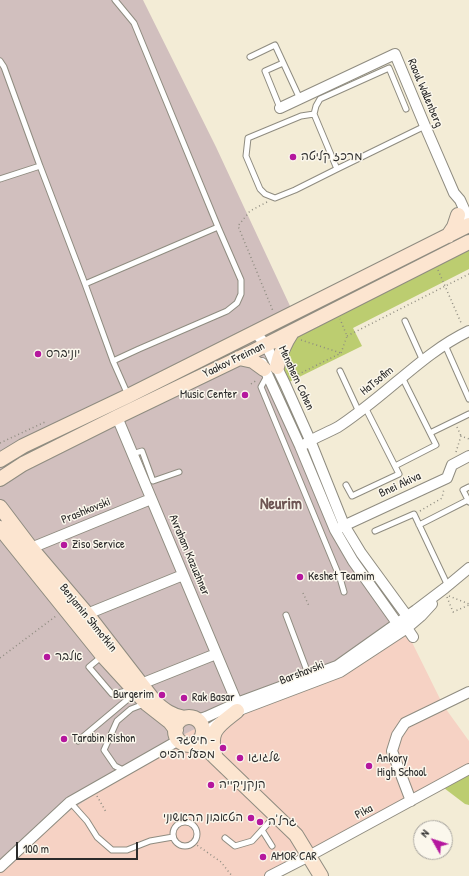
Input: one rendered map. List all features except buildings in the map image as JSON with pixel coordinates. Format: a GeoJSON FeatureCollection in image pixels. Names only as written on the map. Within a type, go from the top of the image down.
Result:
{"type":"FeatureCollection","features":[{"type":"Feature","properties":{"kind":"main road","name":"Yaakov Freiman"},"geometry":{"type":"LineString","coordinates":[[0,460],[23,446],[128,396],[447,236],[466,221]]}},
{"type":"Feature","properties":{"kind":"main road","name":"Yaakov Freiman"},"geometry":{"type":"LineString","coordinates":[[0,479],[23,464],[117,417],[239,358],[261,348],[295,336],[469,242]]}},
{"type":"Feature","properties":{"kind":"main road"},"geometry":{"type":"LineString","coordinates":[[239,358],[253,361],[267,372],[280,354],[283,346],[295,336]]}},
{"type":"Feature","properties":{"kind":"main road"},"geometry":{"type":"LineString","coordinates":[[0,450],[23,446]]}},
{"type":"Feature","properties":{"kind":"main road","name":"Benjamin Shmotkin"},"geometry":{"type":"LineString","coordinates":[[0,507],[31,548],[87,614],[147,704],[170,722],[190,732],[200,751],[214,762],[273,818],[293,838],[307,857]]}},
{"type":"Feature","properties":{"kind":"main road","name":"Benjamin Shmotkin"},"geometry":{"type":"LineString","coordinates":[[0,528],[103,656],[163,710],[177,717],[216,758],[296,835],[307,857]]}},
{"type":"Feature","properties":{"kind":"main road"},"geometry":{"type":"LineString","coordinates":[[216,758],[213,749],[213,736],[218,725],[237,707]]}},
{"type":"Feature","properties":{"kind":"main road"},"geometry":{"type":"LineString","coordinates":[[307,857],[315,876]]}},
{"type":"Feature","properties":{"kind":"main road"},"geometry":{"type":"LineString","coordinates":[[307,857],[322,876]]}},
{"type":"Feature","properties":{"kind":"street","name":"Raoul Wallenberg"},"geometry":{"type":"LineString","coordinates":[[280,108],[395,54],[454,193],[460,200],[466,221]]}},
{"type":"Feature","properties":{"kind":"street","name":"Menahem Cohen"},"geometry":{"type":"LineString","coordinates":[[255,332],[267,372],[300,446],[340,528],[361,552],[407,616]]}},
{"type":"Feature","properties":{"kind":"street","name":"HaTsofim"},"geometry":{"type":"LineString","coordinates":[[300,446],[338,427],[362,410],[423,361],[445,345],[467,332]]}},
{"type":"Feature","properties":{"kind":"street","name":"Menahem Cohen"},"geometry":{"type":"LineString","coordinates":[[267,372],[284,381],[310,440],[340,528],[353,560],[397,624]]}},
{"type":"Feature","properties":{"kind":"street","name":"Avraham Kazuzhner"},"geometry":{"type":"LineString","coordinates":[[117,417],[237,707]]}},
{"type":"Feature","properties":{"kind":"street"},"geometry":{"type":"LineString","coordinates":[[447,478],[452,465],[469,456]]}},
{"type":"Feature","properties":{"kind":"street","name":"Bnei Akiva"},"geometry":{"type":"LineString","coordinates":[[340,528],[447,478]]}},
{"type":"Feature","properties":{"kind":"street","name":"Prashkovski"},"geometry":{"type":"LineString","coordinates":[[31,548],[151,499]]}},
{"type":"Feature","properties":{"kind":"street"},"geometry":{"type":"LineString","coordinates":[[447,587],[469,568]]}},
{"type":"Feature","properties":{"kind":"street"},"geometry":{"type":"LineString","coordinates":[[87,614],[183,575]]}},
{"type":"Feature","properties":{"kind":"street","name":"Barshavski"},"geometry":{"type":"LineString","coordinates":[[310,680],[338,666],[447,587]]}},
{"type":"Feature","properties":{"kind":"street","name":"Barshavski"},"geometry":{"type":"LineString","coordinates":[[190,732],[206,717],[310,680],[340,672],[407,628],[421,616],[447,587]]}},
{"type":"Feature","properties":{"kind":"street"},"geometry":{"type":"LineString","coordinates":[[407,616],[407,628],[413,637]]}},
{"type":"Feature","properties":{"kind":"street"},"geometry":{"type":"LineString","coordinates":[[397,624],[407,628]]}},
{"type":"Feature","properties":{"kind":"street"},"geometry":{"type":"LineString","coordinates":[[137,687],[216,654]]}},
{"type":"Feature","properties":{"kind":"street"},"geometry":{"type":"LineString","coordinates":[[411,801],[392,751],[397,735],[405,723],[469,692]]}},
{"type":"Feature","properties":{"kind":"street","name":"Barshavski"},"geometry":{"type":"LineString","coordinates":[[0,867],[70,802],[190,732],[237,707]]}},
{"type":"Feature","properties":{"kind":"street","name":"Pika"},"geometry":{"type":"LineString","coordinates":[[270,876],[469,769]]}},
{"type":"Feature","properties":{"kind":"lane"},"geometry":{"type":"LineString","coordinates":[[113,362],[228,311],[237,303],[241,294],[242,280],[218,227],[134,23],[115,0]]}},
{"type":"Feature","properties":{"kind":"lane"},"geometry":{"type":"LineString","coordinates":[[250,57],[275,46],[300,99]]}},
{"type":"Feature","properties":{"kind":"lane"},"geometry":{"type":"LineString","coordinates":[[0,61],[4,67],[113,362],[128,396]]}},
{"type":"Feature","properties":{"kind":"lane"},"geometry":{"type":"LineString","coordinates":[[280,108],[265,71],[283,63]]}},
{"type":"Feature","properties":{"kind":"lane"},"geometry":{"type":"LineString","coordinates":[[338,170],[314,114],[320,99],[389,68],[406,109]]}},
{"type":"Feature","properties":{"kind":"lane"},"geometry":{"type":"LineString","coordinates":[[314,114],[300,116],[248,138],[246,156],[264,194],[275,198],[295,190],[425,126]]}},
{"type":"Feature","properties":{"kind":"lane"},"geometry":{"type":"LineString","coordinates":[[0,179],[40,166]]}},
{"type":"Feature","properties":{"kind":"lane"},"geometry":{"type":"LineString","coordinates":[[85,284],[218,227]]}},
{"type":"Feature","properties":{"kind":"lane"},"geometry":{"type":"LineString","coordinates":[[406,321],[423,361]]}},
{"type":"Feature","properties":{"kind":"lane"},"geometry":{"type":"LineString","coordinates":[[445,345],[469,399]]}},
{"type":"Feature","properties":{"kind":"lane"},"geometry":{"type":"LineString","coordinates":[[340,371],[399,474],[352,496],[346,484]]}},
{"type":"Feature","properties":{"kind":"lane"},"geometry":{"type":"LineString","coordinates":[[267,372],[261,387],[340,578],[344,592]]}},
{"type":"Feature","properties":{"kind":"lane"},"geometry":{"type":"LineString","coordinates":[[395,466],[436,445],[402,377]]}},
{"type":"Feature","properties":{"kind":"lane"},"geometry":{"type":"LineString","coordinates":[[430,433],[469,414]]}},
{"type":"Feature","properties":{"kind":"lane"},"geometry":{"type":"LineString","coordinates":[[132,454],[142,451],[153,481],[179,472]]}},
{"type":"Feature","properties":{"kind":"lane"},"geometry":{"type":"LineString","coordinates":[[419,525],[468,501],[463,490],[469,487]]}},
{"type":"Feature","properties":{"kind":"lane"},"geometry":{"type":"LineString","coordinates":[[375,531],[414,514],[447,587]]}},
{"type":"Feature","properties":{"kind":"lane"},"geometry":{"type":"LineString","coordinates":[[286,615],[310,680]]}},
{"type":"Feature","properties":{"kind":"lane"},"geometry":{"type":"LineString","coordinates":[[78,741],[128,699],[137,687]]}},
{"type":"Feature","properties":{"kind":"lane"},"geometry":{"type":"LineString","coordinates":[[125,770],[116,766],[104,750],[117,721],[131,709],[147,704]]}},
{"type":"Feature","properties":{"kind":"lane"},"geometry":{"type":"LineString","coordinates":[[70,802],[87,821],[97,837],[112,850],[127,850],[150,841],[173,838]]}},
{"type":"Feature","properties":{"kind":"lane"},"geometry":{"type":"LineString","coordinates":[[225,838],[235,846],[252,841],[273,818]]}},
{"type":"Feature","properties":{"kind":"lane"},"geometry":{"type":"LineString","coordinates":[[182,822],[190,822],[196,827],[198,835],[194,843],[187,846],[178,844],[173,838],[176,826],[182,822]]}},
{"type":"Feature","properties":{"kind":"lane"},"geometry":{"type":"LineString","coordinates":[[262,830],[272,846]]}},
{"type":"Feature","properties":{"kind":"path"},"geometry":{"type":"LineString","coordinates":[[274,314],[238,226],[250,211],[275,198]]}},
{"type":"Feature","properties":{"kind":"path"},"geometry":{"type":"LineString","coordinates":[[434,260],[467,332]]}},
{"type":"Feature","properties":{"kind":"path"},"geometry":{"type":"LineString","coordinates":[[284,381],[341,352],[347,336],[469,274]]}},
{"type":"Feature","properties":{"kind":"path"},"geometry":{"type":"LineString","coordinates":[[339,318],[347,336]]}},
{"type":"Feature","properties":{"kind":"path"},"geometry":{"type":"LineString","coordinates":[[295,336],[341,352]]}},
{"type":"Feature","properties":{"kind":"path"},"geometry":{"type":"LineString","coordinates":[[251,384],[267,372]]}},
{"type":"Feature","properties":{"kind":"path"},"geometry":{"type":"LineString","coordinates":[[452,465],[461,436],[454,421]]}},
{"type":"Feature","properties":{"kind":"path"},"geometry":{"type":"LineString","coordinates":[[461,436],[469,439]]}},
{"type":"Feature","properties":{"kind":"path"},"geometry":{"type":"LineString","coordinates":[[414,514],[442,498],[447,478]]}},
{"type":"Feature","properties":{"kind":"path"},"geometry":{"type":"LineString","coordinates":[[303,593],[309,606]]}},
{"type":"Feature","properties":{"kind":"path"},"geometry":{"type":"LineString","coordinates":[[446,594],[469,604],[453,612],[446,594]]}},
{"type":"Feature","properties":{"kind":"path"},"geometry":{"type":"LineString","coordinates":[[0,658],[64,609]]}},
{"type":"Feature","properties":{"kind":"path"},"geometry":{"type":"LineString","coordinates":[[93,789],[106,812]]}},
{"type":"Feature","properties":{"kind":"path"},"geometry":{"type":"LineString","coordinates":[[194,843],[221,862],[232,876]]}},
{"type":"Feature","properties":{"kind":"shaded area"},"geometry":{"type":"Polygon","coordinates":[[[0,0],[143,0],[216,147],[297,321],[258,341],[340,528],[401,620],[337,666],[238,707],[183,735],[74,808],[0,860],[0,0]]]}},
{"type":"Feature","properties":{"kind":"shaded area"},"geometry":{"type":"Polygon","coordinates":[[[401,620],[443,705],[469,741],[469,769],[267,876],[0,876],[0,860],[74,808],[183,735],[401,620]]]}},
{"type":"Feature","properties":{"kind":"green space"},"geometry":{"type":"Polygon","coordinates":[[[469,242],[469,269],[353,328],[362,346],[285,384],[266,345],[469,242]]]}},
{"type":"Feature","properties":{"kind":"green space"},"geometry":{"type":"Polygon","coordinates":[[[469,775],[469,805],[465,804],[444,788],[469,775]]]}},
{"type":"Feature","properties":{"kind":"place","name":"מרכז קליטה"},"geometry":{"type":"Point","coordinates":[293,157]}},
{"type":"Feature","properties":{"kind":"place","name":"יוניברס"},"geometry":{"type":"Point","coordinates":[38,354]}},
{"type":"Feature","properties":{"kind":"place","name":"Music Center"},"geometry":{"type":"Point","coordinates":[245,395]}},
{"type":"Feature","properties":{"kind":"place","name":"Ziso Service"},"geometry":{"type":"Point","coordinates":[64,545]}},
{"type":"Feature","properties":{"kind":"place","name":"Keshet Teamim"},"geometry":{"type":"Point","coordinates":[300,577]}},
{"type":"Feature","properties":{"kind":"place","name":"אלבר"},"geometry":{"type":"Point","coordinates":[47,657]}},
{"type":"Feature","properties":{"kind":"place","name":"Burgerim"},"geometry":{"type":"Point","coordinates":[162,695]}},
{"type":"Feature","properties":{"kind":"place","name":"Rak Basar"},"geometry":{"type":"Point","coordinates":[184,698]}},
{"type":"Feature","properties":{"kind":"place","name":"Tarabin Rishon"},"geometry":{"type":"Point","coordinates":[64,739]}},
{"type":"Feature","properties":{"kind":"place","name":"חישגד - מפעל הפיס"},"geometry":{"type":"Point","coordinates":[223,748]}},
{"type":"Feature","properties":{"kind":"place","name":"שלגוגו"},"geometry":{"type":"Point","coordinates":[240,758]}},
{"type":"Feature","properties":{"kind":"place","name":"Ankory High School"},"geometry":{"type":"Point","coordinates":[369,766]}},
{"type":"Feature","properties":{"kind":"place","name":"הנקניקייה"},"geometry":{"type":"Point","coordinates":[211,785]}},
{"type":"Feature","properties":{"kind":"place","name":"הטאבון הראשוני"},"geometry":{"type":"Point","coordinates":[251,818]}},
{"type":"Feature","properties":{"kind":"place","name":"גרל'ה"},"geometry":{"type":"Point","coordinates":[260,822]}},
{"type":"Feature","properties":{"kind":"place","name":"AMOR CAR"},"geometry":{"type":"Point","coordinates":[263,857]}},
{"type":"Feature","properties":{"kind":"district","name":"Neurim"},"geometry":{"type":"Point","coordinates":[281,505]}}]}
